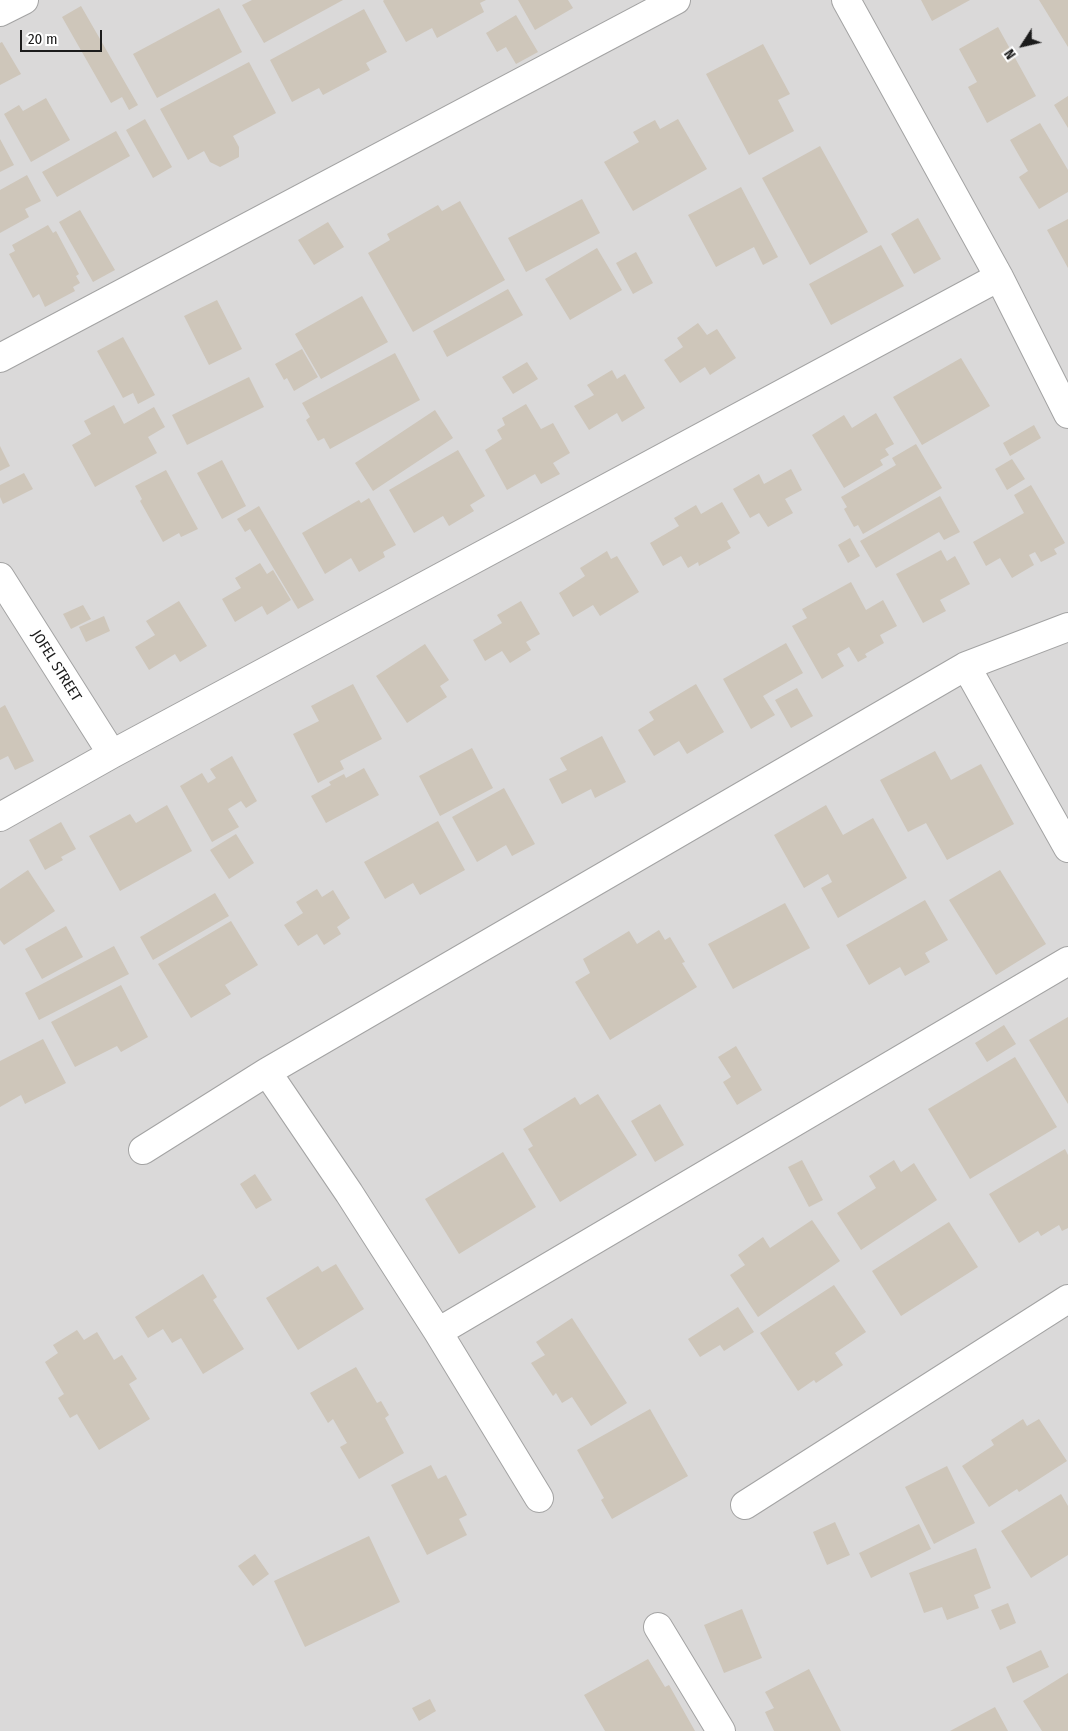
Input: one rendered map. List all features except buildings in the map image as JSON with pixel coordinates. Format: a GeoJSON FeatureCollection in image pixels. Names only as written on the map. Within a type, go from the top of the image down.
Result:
{"type":"FeatureCollection","features":[{"type":"Feature","properties":{"kind":"street"},"geometry":{"type":"LineString","coordinates":[[0,12],[24,0]]}},
{"type":"Feature","properties":{"kind":"street"},"geometry":{"type":"LineString","coordinates":[[0,358],[676,0]]}},
{"type":"Feature","properties":{"kind":"street"},"geometry":{"type":"LineString","coordinates":[[846,0],[999,277],[1068,414]]}},
{"type":"Feature","properties":{"kind":"street"},"geometry":{"type":"LineString","coordinates":[[0,817],[112,754],[999,277]]}},
{"type":"Feature","properties":{"kind":"street","name":"JOFEL STREET"},"geometry":{"type":"LineString","coordinates":[[0,577],[112,754]]}},
{"type":"Feature","properties":{"kind":"street"},"geometry":{"type":"LineString","coordinates":[[143,1150],[267,1072],[966,666],[1068,627]]}},
{"type":"Feature","properties":{"kind":"street"},"geometry":{"type":"LineString","coordinates":[[966,666],[1068,848]]}},
{"type":"Feature","properties":{"kind":"street"},"geometry":{"type":"LineString","coordinates":[[438,1332],[1068,961]]}},
{"type":"Feature","properties":{"kind":"street"},"geometry":{"type":"LineString","coordinates":[[267,1072],[438,1332],[539,1498]]}},
{"type":"Feature","properties":{"kind":"street"},"geometry":{"type":"LineString","coordinates":[[745,1505],[1068,1299]]}},
{"type":"Feature","properties":{"kind":"street"},"geometry":{"type":"LineString","coordinates":[[658,1626],[721,1731]]}},
{"type":"Feature","properties":{"kind":"shaded area"},"geometry":{"type":"Polygon","coordinates":[[[0,0],[1068,0],[1068,1731],[0,1731],[0,0]]]}}]}
